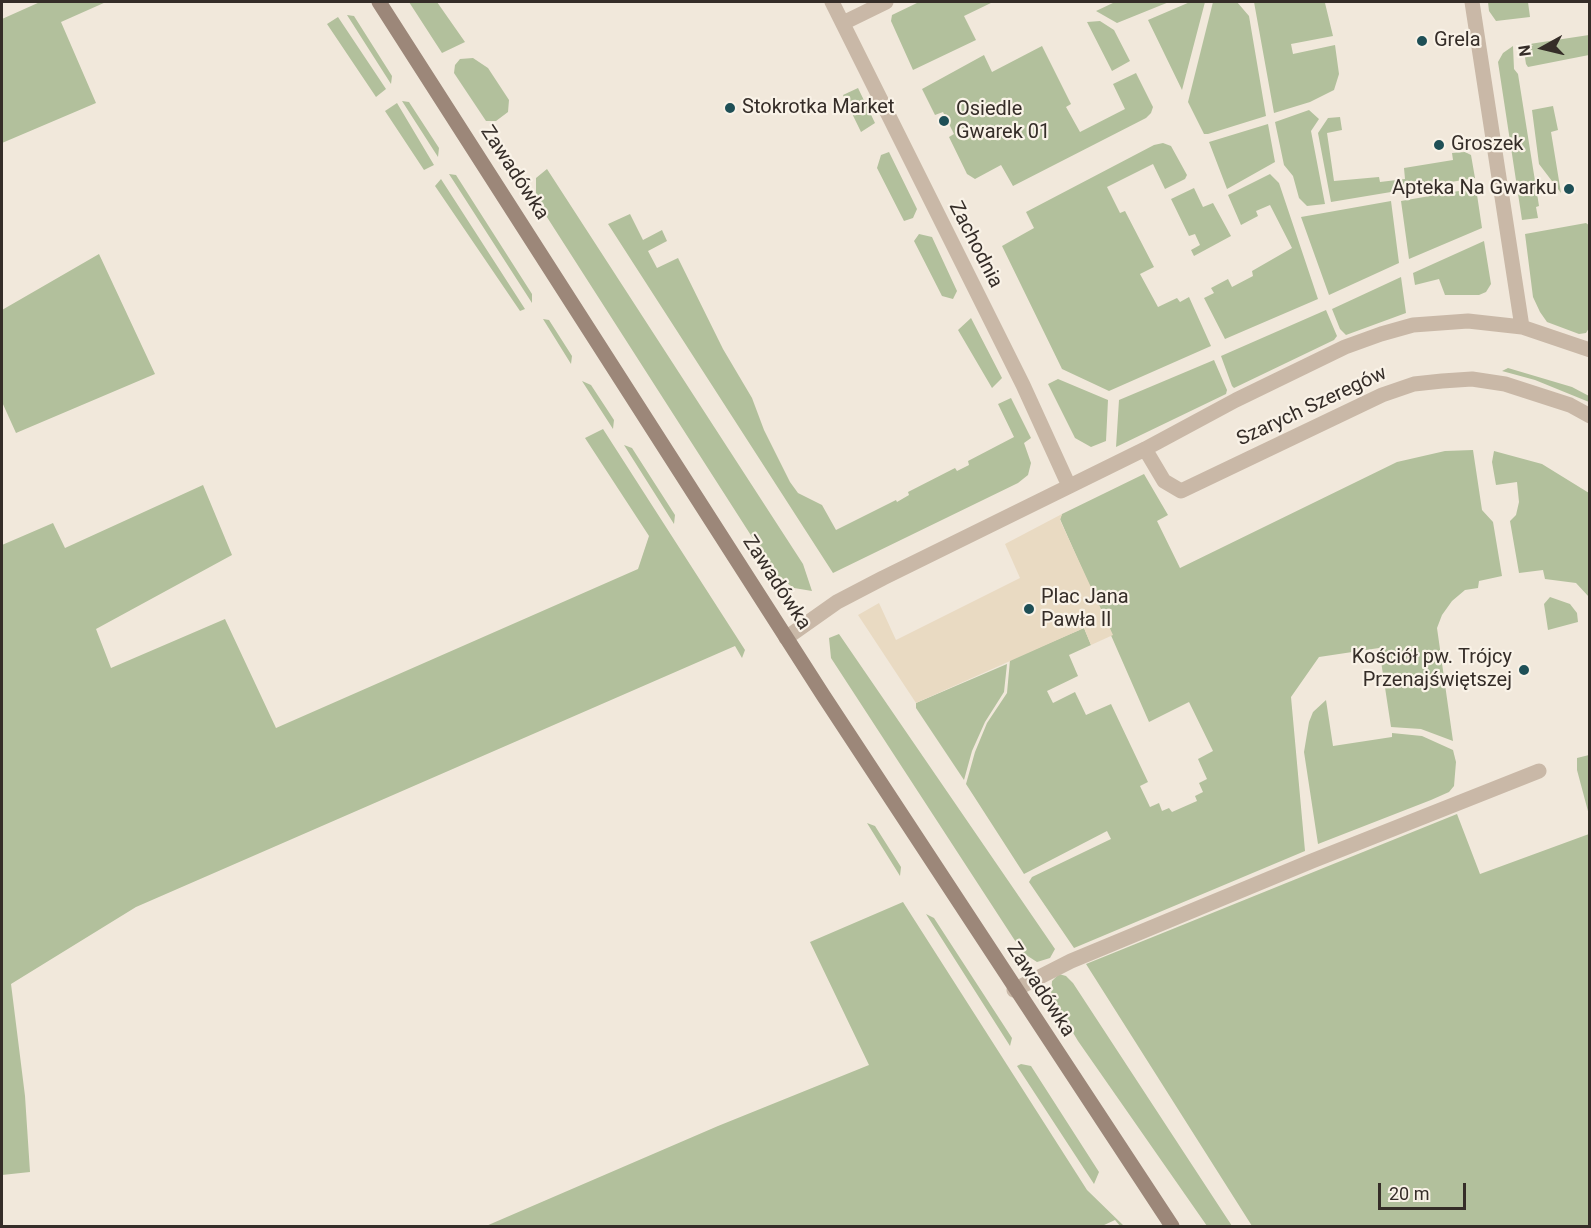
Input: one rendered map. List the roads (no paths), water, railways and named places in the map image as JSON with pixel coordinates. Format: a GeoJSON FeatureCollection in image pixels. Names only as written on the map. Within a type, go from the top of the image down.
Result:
{"type":"FeatureCollection","features":[{"type":"Feature","properties":{"kind":"main road","name":"Zawadówka"},"geometry":{"type":"LineString","coordinates":[[379,2],[786,638],[1014,990],[1172,1227]]}},
{"type":"Feature","properties":{"kind":"street","name":"Zachodnia"},"geometry":{"type":"LineString","coordinates":[[832,2],[1023,386],[1069,486]]}},
{"type":"Feature","properties":{"kind":"street"},"geometry":{"type":"LineString","coordinates":[[843,23],[886,2]]}},
{"type":"Feature","properties":{"kind":"street"},"geometry":{"type":"LineString","coordinates":[[1472,2],[1522,327]]}},
{"type":"Feature","properties":{"kind":"street","name":"Szarych Szeregów"},"geometry":{"type":"LineString","coordinates":[[786,638],[837,602],[1145,449],[1236,400],[1345,348],[1380,334],[1438,322],[1468,321],[1522,327],[1590,350]]}},
{"type":"Feature","properties":{"kind":"street","name":"Szarych Szeregów"},"geometry":{"type":"LineString","coordinates":[[1145,449],[1164,481],[1181,491],[1382,395],[1414,384],[1442,381],[1472,380],[1505,384],[1570,405],[1590,416]]}},
{"type":"Feature","properties":{"kind":"street"},"geometry":{"type":"LineString","coordinates":[[1014,990],[1093,951],[1333,852],[1539,771]]}},
{"type":"Feature","properties":{"kind":"place","name":"Grela"},"geometry":{"type":"Point","coordinates":[1422,41]}},
{"type":"Feature","properties":{"kind":"place","name":"Stokrotka Market"},"geometry":{"type":"Point","coordinates":[730,108]}},
{"type":"Feature","properties":{"kind":"place","name":"Osiedle Gwarek 01"},"geometry":{"type":"Point","coordinates":[944,121]}},
{"type":"Feature","properties":{"kind":"place","name":"Groszek"},"geometry":{"type":"Point","coordinates":[1439,145]}},
{"type":"Feature","properties":{"kind":"place","name":"Apteka Na Gwarku"},"geometry":{"type":"Point","coordinates":[1569,189]}},
{"type":"Feature","properties":{"kind":"place","name":"Plac Jana Pawła II"},"geometry":{"type":"Point","coordinates":[1029,609]}},
{"type":"Feature","properties":{"kind":"place","name":"Kościół pw. Trójcy Przenajświętszej"},"geometry":{"type":"Point","coordinates":[1524,670]}}]}
